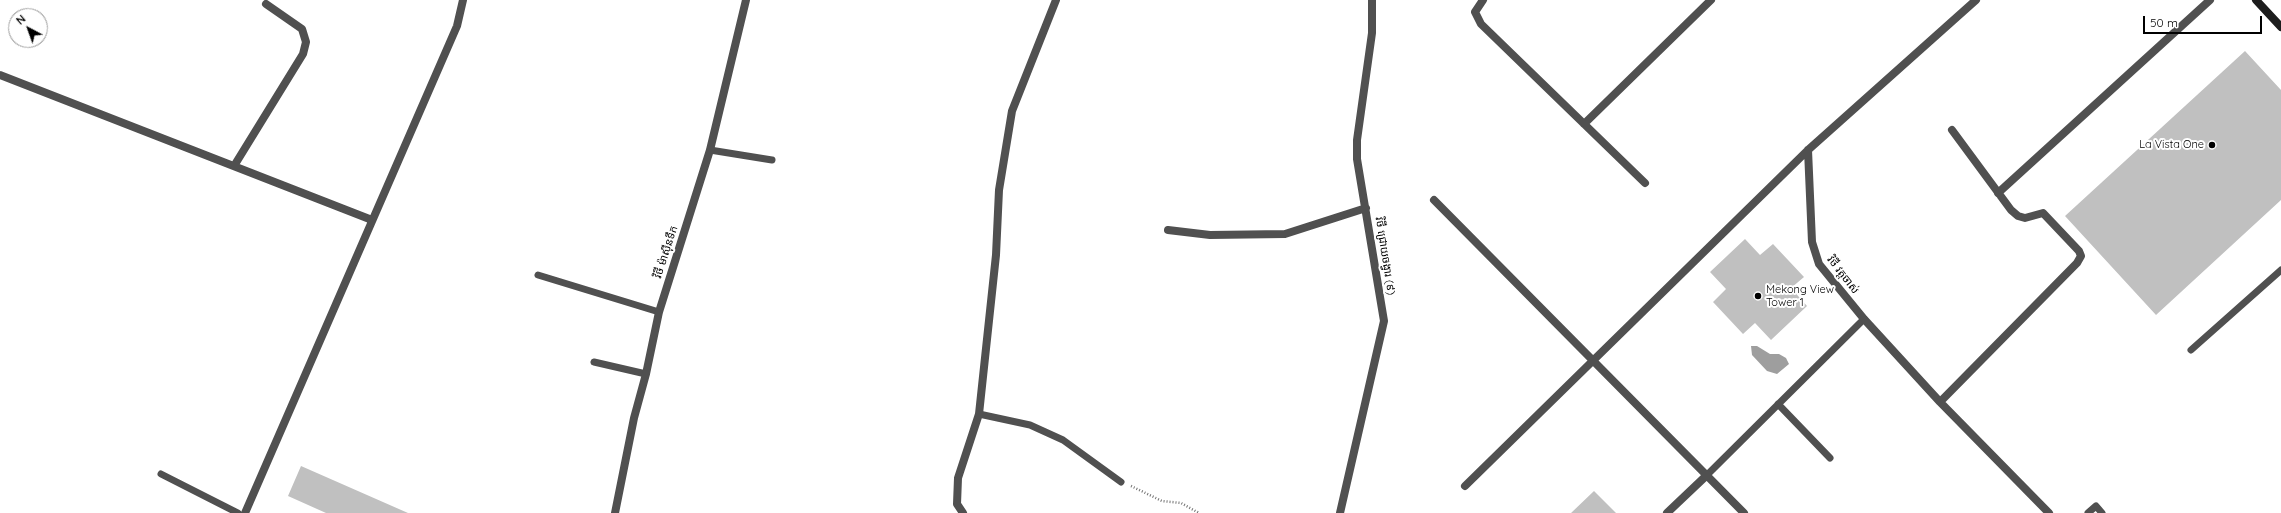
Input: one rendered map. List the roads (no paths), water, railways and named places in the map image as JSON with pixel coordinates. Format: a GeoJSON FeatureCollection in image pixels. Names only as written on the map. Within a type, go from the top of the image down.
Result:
{"type":"FeatureCollection","features":[{"type":"Feature","properties":{"kind":"street"},"geometry":{"type":"LineString","coordinates":[[245,513],[457,26],[463,0]]}},
{"type":"Feature","properties":{"kind":"street","name":"វិថី ម៉ាស៊ីនទឹក"},"geometry":{"type":"LineString","coordinates":[[615,513],[634,418],[646,374],[658,312],[710,150],[746,0]]}},
{"type":"Feature","properties":{"kind":"street"},"geometry":{"type":"LineString","coordinates":[[963,513],[957,504],[958,478],[978,414],[996,255],[999,190],[1012,111],[1056,0]]}},
{"type":"Feature","properties":{"kind":"street","name":"វិថី ជ្រោយចង្វារ (៩)"},"geometry":{"type":"LineString","coordinates":[[1340,513],[1384,321],[1357,159],[1357,145],[1372,33],[1372,0]]}},
{"type":"Feature","properties":{"kind":"street"},"geometry":{"type":"LineString","coordinates":[[1483,0],[1475,12],[1481,24],[1645,183]]}},
{"type":"Feature","properties":{"kind":"street"},"geometry":{"type":"LineString","coordinates":[[1584,124],[1711,0]]}},
{"type":"Feature","properties":{"kind":"street"},"geometry":{"type":"LineString","coordinates":[[1465,486],[1808,150],[1976,0]]}},
{"type":"Feature","properties":{"kind":"street"},"geometry":{"type":"LineString","coordinates":[[1998,193],[2210,0]]}},
{"type":"Feature","properties":{"kind":"street"},"geometry":{"type":"LineString","coordinates":[[2256,0],[2281,27]]}},
{"type":"Feature","properties":{"kind":"street"},"geometry":{"type":"LineString","coordinates":[[234,166],[303,54],[306,42],[302,29],[266,4]]}},
{"type":"Feature","properties":{"kind":"street"},"geometry":{"type":"LineString","coordinates":[[0,75],[372,220]]}},
{"type":"Feature","properties":{"kind":"street"},"geometry":{"type":"LineString","coordinates":[[1940,402],[2077,263],[2081,256],[2079,251],[2043,213],[2025,218],[2018,216],[1998,193],[1952,130]]}},
{"type":"Feature","properties":{"kind":"street","name":"វិថី វត្តចាស់"},"geometry":{"type":"LineString","coordinates":[[1808,150],[1812,242],[1819,264],[1864,319],[1940,402],[2048,513]]}},
{"type":"Feature","properties":{"kind":"street"},"geometry":{"type":"LineString","coordinates":[[1434,200],[1744,513]]}},
{"type":"Feature","properties":{"kind":"street"},"geometry":{"type":"LineString","coordinates":[[1168,230],[1210,235],[1285,234],[1366,208]]}},
{"type":"Feature","properties":{"kind":"street"},"geometry":{"type":"LineString","coordinates":[[1667,513],[1707,475]]}},
{"type":"Feature","properties":{"kind":"lane"},"geometry":{"type":"LineString","coordinates":[[710,150],[772,160]]}},
{"type":"Feature","properties":{"kind":"lane"},"geometry":{"type":"LineString","coordinates":[[2191,350],[2281,270]]}},
{"type":"Feature","properties":{"kind":"lane"},"geometry":{"type":"LineString","coordinates":[[538,275],[658,312]]}},
{"type":"Feature","properties":{"kind":"lane"},"geometry":{"type":"LineString","coordinates":[[1707,475],[1864,319]]}},
{"type":"Feature","properties":{"kind":"lane"},"geometry":{"type":"LineString","coordinates":[[594,362],[646,374]]}},
{"type":"Feature","properties":{"kind":"lane"},"geometry":{"type":"LineString","coordinates":[[1778,404],[1830,458]]}},
{"type":"Feature","properties":{"kind":"lane"},"geometry":{"type":"LineString","coordinates":[[978,414],[1030,425],[1063,440],[1121,482]]}},
{"type":"Feature","properties":{"kind":"lane"},"geometry":{"type":"LineString","coordinates":[[161,474],[238,513]]}},
{"type":"Feature","properties":{"kind":"lane"},"geometry":{"type":"LineString","coordinates":[[2088,513],[2096,506],[2102,513]]}},
{"type":"Feature","properties":{"kind":"place","name":"La Vista One"},"geometry":{"type":"Point","coordinates":[2212,145]}},
{"type":"Feature","properties":{"kind":"place","name":"Mekong View Tower 1"},"geometry":{"type":"Point","coordinates":[1758,296]}}]}
